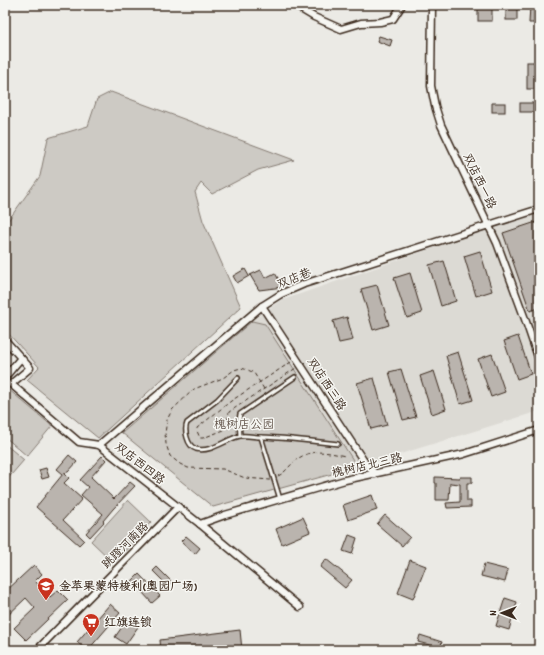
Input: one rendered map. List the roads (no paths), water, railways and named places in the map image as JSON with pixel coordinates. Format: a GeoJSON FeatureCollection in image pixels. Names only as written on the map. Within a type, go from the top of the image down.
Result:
{"type":"FeatureCollection","features":[{"type":"Feature","properties":{"kind":"street"},"geometry":{"type":"LineString","coordinates":[[294,5],[314,17],[341,29],[362,23],[380,22],[393,19],[402,5]]}},
{"type":"Feature","properties":{"kind":"street","name":"双店西一路"},"geometry":{"type":"LineString","coordinates":[[432,5],[431,86],[435,106],[441,125],[489,226],[525,319],[539,360]]}},
{"type":"Feature","properties":{"kind":"street","name":"双店巷"},"geometry":{"type":"LineString","coordinates":[[99,445],[262,306],[281,294],[304,284],[539,209]]}},
{"type":"Feature","properties":{"kind":"street","name":"双店西三路"},"geometry":{"type":"LineString","coordinates":[[262,306],[363,460],[374,474]]}},
{"type":"Feature","properties":{"kind":"street","name":"双店西四路"},"geometry":{"type":"LineString","coordinates":[[5,340],[30,368],[11,384],[79,442],[99,445],[200,524],[300,607]]}},
{"type":"Feature","properties":{"kind":"street"},"geometry":{"type":"LineString","coordinates":[[5,377],[21,358]]}},
{"type":"Feature","properties":{"kind":"street","name":"槐树店北三路"},"geometry":{"type":"LineString","coordinates":[[200,524],[225,515],[345,480],[464,454],[539,430]]}},
{"type":"Feature","properties":{"kind":"street","name":"跳蹬河南路"},"geometry":{"type":"LineString","coordinates":[[37,650],[178,507]]}},
{"type":"Feature","properties":{"kind":"lane"},"geometry":{"type":"LineString","coordinates":[[240,436],[240,414],[295,377]]}},
{"type":"Feature","properties":{"kind":"lane"},"geometry":{"type":"LineString","coordinates":[[238,378],[218,400],[190,420],[185,427],[191,446],[195,448],[207,448],[240,436],[338,444]]}},
{"type":"Feature","properties":{"kind":"lane"},"geometry":{"type":"LineString","coordinates":[[261,437],[280,499]]}},
{"type":"Feature","properties":{"kind":"place","name":"金苹果蒙特梭利(奥园广场)"},"geometry":{"type":"Point","coordinates":[46,601]}},
{"type":"Feature","properties":{"kind":"place","name":"红旗连锁"},"geometry":{"type":"Point","coordinates":[91,637]}},
{"type":"Feature","properties":{"kind":"park label","name":"槐树店公园"},"geometry":{"type":"Point","coordinates":[244,424]}}]}
